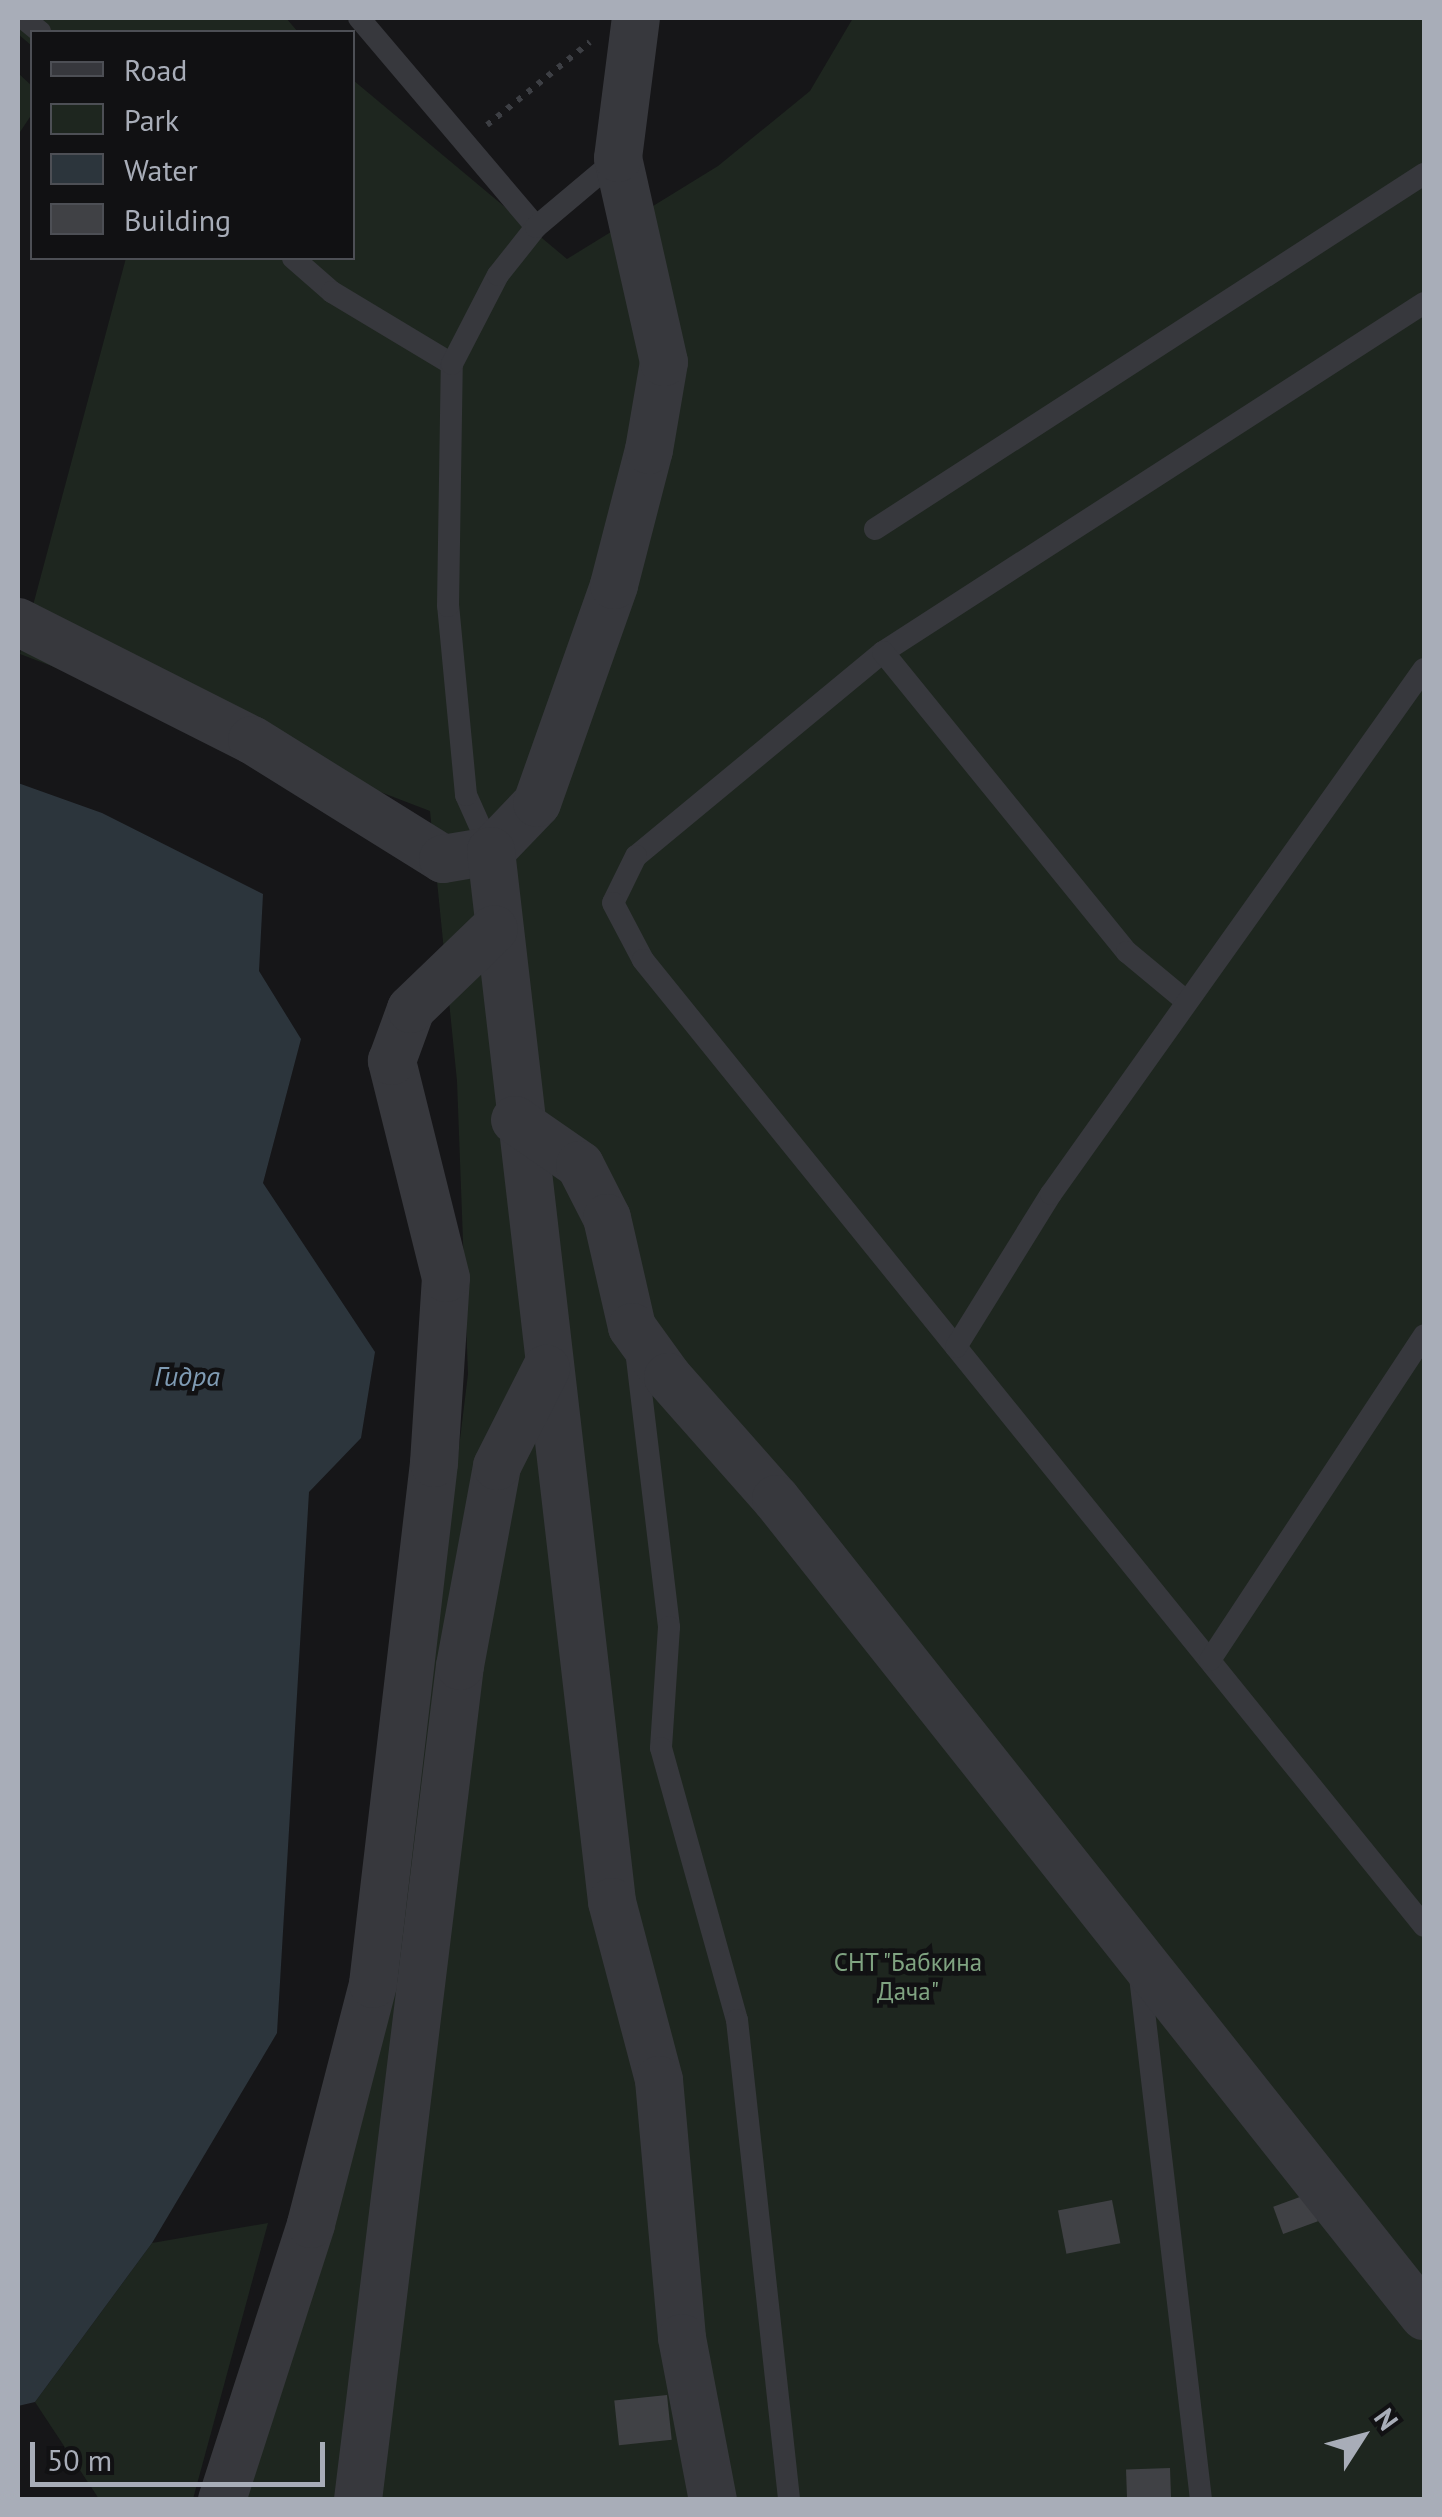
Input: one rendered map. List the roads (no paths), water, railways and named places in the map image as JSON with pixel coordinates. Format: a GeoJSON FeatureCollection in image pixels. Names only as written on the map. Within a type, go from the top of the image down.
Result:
{"type":"FeatureCollection","features":[{"type":"Feature","properties":{"kind":"street"},"geometry":{"type":"LineString","coordinates":[[18,622],[252,740],[442,859],[491,851],[537,802],[614,585],[649,450],[664,362],[618,158],[620,24]]}},
{"type":"Feature","properties":{"kind":"street"},"geometry":{"type":"LineString","coordinates":[[491,851],[494,929],[515,1120],[612,1902],[659,2080],[682,2338],[714,2500]]}},
{"type":"Feature","properties":{"kind":"street"},"geometry":{"type":"LineString","coordinates":[[222,2500],[312,2224],[373,1984],[434,1463],[446,1278],[392,1061],[411,1008],[494,929]]}},
{"type":"Feature","properties":{"kind":"street"},"geometry":{"type":"LineString","coordinates":[[515,1120],[580,1165],[606,1218],[632,1327],[1424,2316]]}},
{"type":"Feature","properties":{"kind":"street"},"geometry":{"type":"LineString","coordinates":[[358,2500],[460,1666],[496,1466],[546,1369]]}},
{"type":"Feature","properties":{"kind":"lane"},"geometry":{"type":"LineString","coordinates":[[359,18],[536,226]]}},
{"type":"Feature","properties":{"kind":"lane"},"geometry":{"type":"LineString","coordinates":[[491,851],[466,795],[448,606],[452,364],[536,226],[618,158]]}},
{"type":"Feature","properties":{"kind":"lane"},"geometry":{"type":"LineString","coordinates":[[875,529],[1424,174]]}},
{"type":"Feature","properties":{"kind":"lane"},"geometry":{"type":"LineString","coordinates":[[296,260],[452,364]]}},
{"type":"Feature","properties":{"kind":"lane"},"geometry":{"type":"LineString","coordinates":[[1424,304],[883,652],[636,856],[613,903],[643,960],[1424,1926]]}},
{"type":"Feature","properties":{"kind":"lane"},"geometry":{"type":"LineString","coordinates":[[883,652],[1127,952],[1186,1001]]}},
{"type":"Feature","properties":{"kind":"lane"},"geometry":{"type":"LineString","coordinates":[[956,1347],[1186,1001],[1424,669]]}},
{"type":"Feature","properties":{"kind":"lane"},"geometry":{"type":"LineString","coordinates":[[632,1327],[665,1572],[661,1748],[737,2020],[788,2500]]}},
{"type":"Feature","properties":{"kind":"lane"},"geometry":{"type":"LineString","coordinates":[[1210,1660],[1424,1335]]}},
{"type":"Feature","properties":{"kind":"lane"},"geometry":{"type":"LineString","coordinates":[[1138,1955],[1201,2500]]}},
{"type":"Feature","properties":{"kind":"water","name":"Гидра"},"geometry":{"type":"Polygon","coordinates":[[[18,783],[102,813],[263,894],[259,971],[301,1039],[263,1183],[375,1352],[361,1438],[309,1492],[277,2033],[152,2243],[35,2402],[18,2406],[18,783]]]}},
{"type":"Feature","properties":{"kind":"park label","name":"СНТ \"Бабкина Дача\""},"geometry":{"type":"Point","coordinates":[908,1978]}}]}
